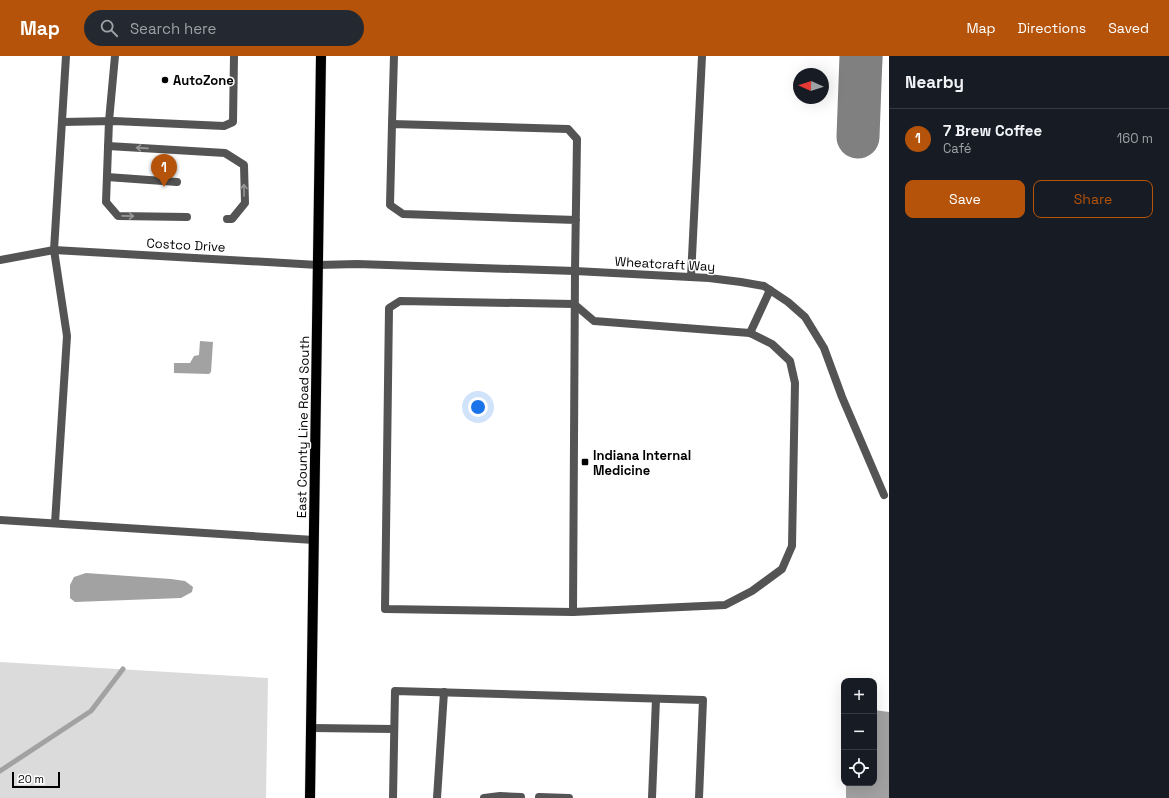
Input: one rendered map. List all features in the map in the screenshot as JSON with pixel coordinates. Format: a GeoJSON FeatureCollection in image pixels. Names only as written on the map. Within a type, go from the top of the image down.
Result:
{"type":"FeatureCollection","features":[{"type":"Feature","properties":{"kind":"main road","name":"East County Line Road South"},"geometry":{"type":"LineString","coordinates":[[310,798],[321,56]]}},
{"type":"Feature","properties":{"kind":"lane"},"geometry":{"type":"LineString","coordinates":[[55,523],[67,336],[54,250],[66,56]]}},
{"type":"Feature","properties":{"kind":"lane"},"geometry":{"type":"LineString","coordinates":[[115,56],[109,121],[106,202],[118,216],[187,217]]}},
{"type":"Feature","properties":{"kind":"lane"},"geometry":{"type":"LineString","coordinates":[[62,122],[109,121],[224,126],[233,122],[234,56]]}},
{"type":"Feature","properties":{"kind":"lane"},"geometry":{"type":"LineString","coordinates":[[394,56],[390,205],[403,214],[576,220]]}},
{"type":"Feature","properties":{"kind":"lane"},"geometry":{"type":"LineString","coordinates":[[691,277],[702,56]]}},
{"type":"Feature","properties":{"kind":"lane"},"geometry":{"type":"LineString","coordinates":[[392,124],[568,129],[577,139],[574,304],[573,612]]}},
{"type":"Feature","properties":{"kind":"lane"},"geometry":{"type":"LineString","coordinates":[[108,146],[225,153],[244,165],[245,203],[232,219],[227,219]]}},
{"type":"Feature","properties":{"kind":"lane"},"geometry":{"type":"LineString","coordinates":[[107,177],[177,182]]}},
{"type":"Feature","properties":{"kind":"lane","name":"Costco Drive"},"geometry":{"type":"LineString","coordinates":[[0,260],[54,250],[318,265]]}},
{"type":"Feature","properties":{"kind":"lane","name":"Wheatcraft Way"},"geometry":{"type":"LineString","coordinates":[[318,265],[357,264],[575,271],[691,277],[764,286],[788,302],[805,317],[824,348],[842,397],[884,495]]}},
{"type":"Feature","properties":{"kind":"lane"},"geometry":{"type":"LineString","coordinates":[[750,332],[770,290]]}},
{"type":"Feature","properties":{"kind":"lane"},"geometry":{"type":"LineString","coordinates":[[400,300],[574,304],[594,321],[750,332],[772,344],[790,361],[795,383],[792,546],[782,569],[752,591],[725,605],[573,612],[385,609],[389,308],[400,300]]}},
{"type":"Feature","properties":{"kind":"lane"},"geometry":{"type":"LineString","coordinates":[[0,520],[314,540]]}},
{"type":"Feature","properties":{"kind":"lane"},"geometry":{"type":"LineString","coordinates":[[393,798],[395,691],[703,700],[699,798]]}},
{"type":"Feature","properties":{"kind":"lane"},"geometry":{"type":"LineString","coordinates":[[437,798],[444,692]]}},
{"type":"Feature","properties":{"kind":"lane"},"geometry":{"type":"LineString","coordinates":[[652,798],[656,699]]}},
{"type":"Feature","properties":{"kind":"lane"},"geometry":{"type":"LineString","coordinates":[[311,728],[394,729]]}},
{"type":"Feature","properties":{"kind":"lane"},"geometry":{"type":"LineString","coordinates":[[484,798],[500,796],[521,797]]}},
{"type":"Feature","properties":{"kind":"lane"},"geometry":{"type":"LineString","coordinates":[[539,797],[569,798]]}},
{"type":"Feature","properties":{"kind":"shaded area"},"geometry":{"type":"Polygon","coordinates":[[[870,56],[883,56],[881,83],[872,81],[869,76],[870,56]]]}},
{"type":"Feature","properties":{"kind":"shaded area"},"geometry":{"type":"Polygon","coordinates":[[[872,91],[881,92],[879,124],[869,122],[867,120],[868,93],[872,91]]]}},
{"type":"Feature","properties":{"kind":"shaded area"},"geometry":{"type":"Polygon","coordinates":[[[200,341],[213,342],[211,372],[209,374],[174,373],[174,363],[190,363],[194,356],[199,355],[200,341]]]}},
{"type":"Feature","properties":{"kind":"shaded area"},"geometry":{"type":"Polygon","coordinates":[[[86,573],[171,579],[185,581],[193,587],[192,592],[181,598],[75,602],[70,598],[70,585],[74,577],[86,573]]]}},
{"type":"Feature","properties":{"kind":"shaded area"},"geometry":{"type":"Polygon","coordinates":[[[0,662],[268,678],[266,798],[0,798],[0,662]]]}},
{"type":"Feature","properties":{"kind":"shaded area"},"geometry":{"type":"Polygon","coordinates":[[[877,710],[889,712],[889,798],[846,798],[846,786],[877,786],[877,710]]]}},
{"type":"Feature","properties":{"kind":"waterway"},"geometry":{"type":"LineString","coordinates":[[0,771],[91,711],[123,669]]}},
{"type":"Feature","properties":{"kind":"taxiway"},"geometry":{"type":"LineString","coordinates":[[858,137],[861,56]]}},
{"type":"Feature","properties":{"kind":"place","name":"AutoZone"},"geometry":{"type":"Point","coordinates":[165,80]}},
{"type":"Feature","properties":{"kind":"place","name":"7 Brew Coffee"},"geometry":{"type":"Point","coordinates":[164,187]}},
{"type":"Feature","properties":{"kind":"place","name":"Indiana Internal Medicine"},"geometry":{"type":"Point","coordinates":[585,462]}}]}
